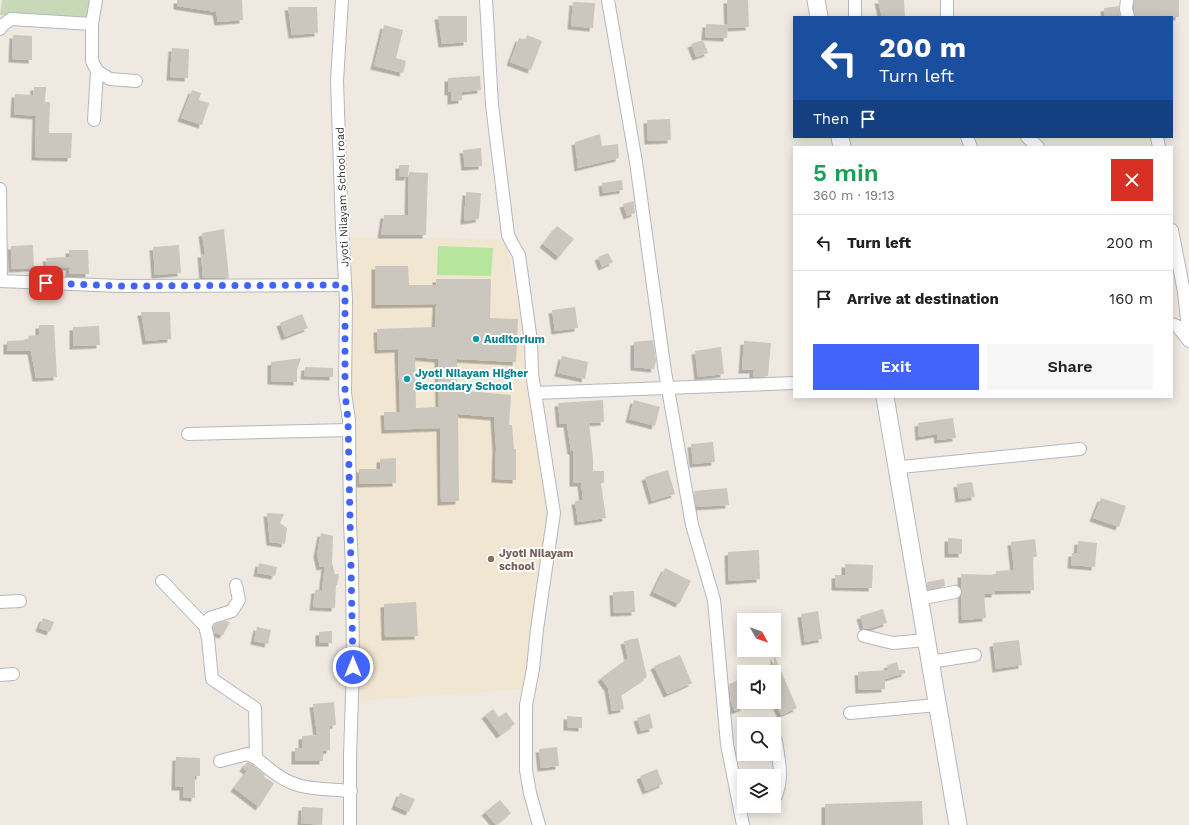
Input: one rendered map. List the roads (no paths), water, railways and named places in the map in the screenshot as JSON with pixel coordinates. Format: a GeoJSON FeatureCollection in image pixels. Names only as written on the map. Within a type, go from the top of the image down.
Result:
{"type":"FeatureCollection","features":[{"type":"Feature","properties":{"kind":"main road"},"geometry":{"type":"LineString","coordinates":[[816,0],[819,16]]}},
{"type":"Feature","properties":{"kind":"main road"},"geometry":{"type":"LineString","coordinates":[[885,398],[958,825]]}},
{"type":"Feature","properties":{"kind":"street"},"geometry":{"type":"LineString","coordinates":[[94,120],[97,71],[92,61],[92,24],[96,0]]}},
{"type":"Feature","properties":{"kind":"street","name":"Jyoti Nilayam School road"},"geometry":{"type":"LineString","coordinates":[[342,0],[337,81],[345,285],[345,393],[349,430],[353,667],[350,755],[350,825]]}},
{"type":"Feature","properties":{"kind":"street"},"geometry":{"type":"LineString","coordinates":[[486,0],[492,105],[508,235],[512,245],[519,255],[531,342],[532,374],[554,513],[537,629],[533,669],[526,704],[526,770],[530,793],[539,825]]}},
{"type":"Feature","properties":{"kind":"street"},"geometry":{"type":"LineString","coordinates":[[608,0],[636,162],[668,388],[692,525],[714,600],[727,744],[737,784]]}},
{"type":"Feature","properties":{"kind":"street"},"geometry":{"type":"LineString","coordinates":[[854,0],[855,16]]}},
{"type":"Feature","properties":{"kind":"street"},"geometry":{"type":"LineString","coordinates":[[946,0],[947,16]]}},
{"type":"Feature","properties":{"kind":"street"},"geometry":{"type":"LineString","coordinates":[[1127,0],[1126,9],[1128,16]]}},
{"type":"Feature","properties":{"kind":"street"},"geometry":{"type":"LineString","coordinates":[[0,29],[2,25],[11,19],[92,24]]}},
{"type":"Feature","properties":{"kind":"street"},"geometry":{"type":"LineString","coordinates":[[97,71],[110,79],[136,81]]}},
{"type":"Feature","properties":{"kind":"street"},"geometry":{"type":"LineString","coordinates":[[1028,138],[1037,146]]}},
{"type":"Feature","properties":{"kind":"street"},"geometry":{"type":"LineString","coordinates":[[0,189],[1,281],[120,286],[345,285]]}},
{"type":"Feature","properties":{"kind":"street"},"geometry":{"type":"LineString","coordinates":[[1173,235],[1184,292],[1189,340]]}},
{"type":"Feature","properties":{"kind":"street"},"geometry":{"type":"LineString","coordinates":[[1173,324],[1177,326],[1189,340]]}},
{"type":"Feature","properties":{"kind":"street"},"geometry":{"type":"LineString","coordinates":[[535,393],[793,383]]}},
{"type":"Feature","properties":{"kind":"street"},"geometry":{"type":"LineString","coordinates":[[188,434],[349,430]]}},
{"type":"Feature","properties":{"kind":"street"},"geometry":{"type":"LineString","coordinates":[[897,466],[901,468],[1080,449]]}},
{"type":"Feature","properties":{"kind":"street"},"geometry":{"type":"LineString","coordinates":[[162,581],[205,626],[208,638],[212,679],[255,708],[256,758]]}},
{"type":"Feature","properties":{"kind":"street"},"geometry":{"type":"LineString","coordinates":[[205,626],[210,618],[232,611],[239,600],[236,585]]}},
{"type":"Feature","properties":{"kind":"street"},"geometry":{"type":"LineString","coordinates":[[919,599],[955,592]]}},
{"type":"Feature","properties":{"kind":"street"},"geometry":{"type":"LineString","coordinates":[[0,602],[20,601]]}},
{"type":"Feature","properties":{"kind":"street"},"geometry":{"type":"LineString","coordinates":[[864,636],[893,643],[926,640]]}},
{"type":"Feature","properties":{"kind":"street"},"geometry":{"type":"LineString","coordinates":[[930,662],[975,655]]}},
{"type":"Feature","properties":{"kind":"street"},"geometry":{"type":"LineString","coordinates":[[0,675],[13,674]]}},
{"type":"Feature","properties":{"kind":"street"},"geometry":{"type":"LineString","coordinates":[[850,713],[937,705]]}},
{"type":"Feature","properties":{"kind":"street"},"geometry":{"type":"LineString","coordinates":[[220,761],[247,754],[256,758],[276,774],[296,785],[351,791]]}},
{"type":"Feature","properties":{"kind":"street"},"geometry":{"type":"LineString","coordinates":[[742,813],[743,825]]}},
{"type":"Feature","properties":{"kind":"place","name":"Auditorium"},"geometry":{"type":"Point","coordinates":[476,339]}},
{"type":"Feature","properties":{"kind":"place","name":"Jyoti Nilayam Higher Secondary School"},"geometry":{"type":"Point","coordinates":[407,379]}},
{"type":"Feature","properties":{"kind":"place","name":"Jyoti Nilayam school"},"geometry":{"type":"Point","coordinates":[491,559]}}]}
